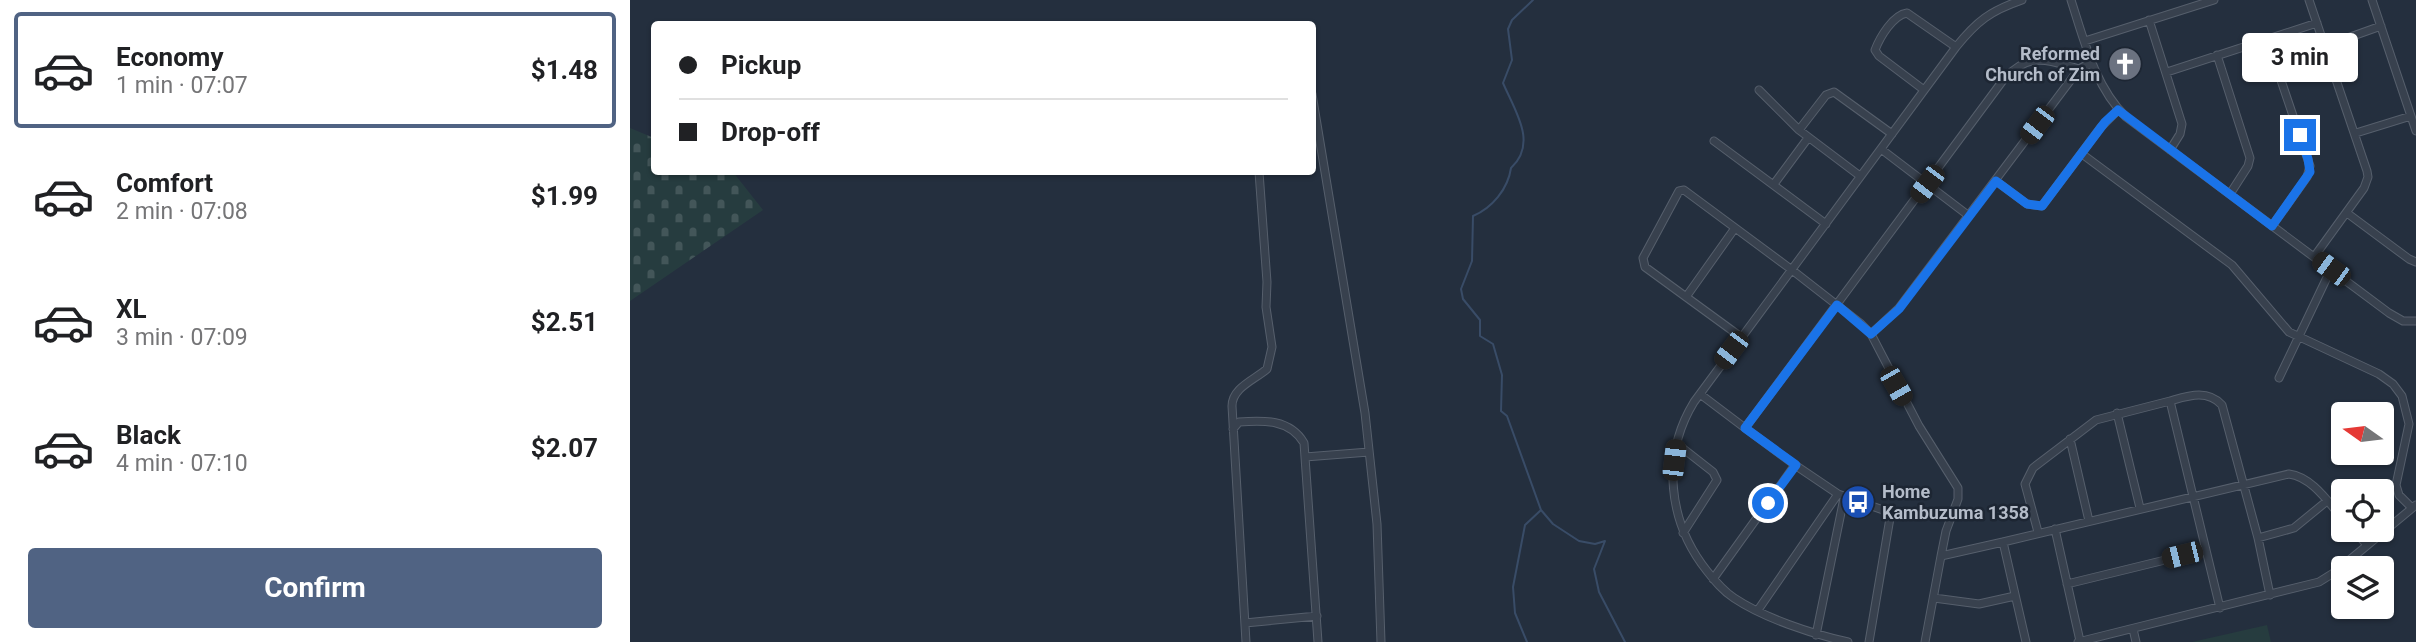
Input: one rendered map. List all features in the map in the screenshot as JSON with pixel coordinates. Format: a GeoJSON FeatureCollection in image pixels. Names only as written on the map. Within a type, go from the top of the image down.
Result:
{"type":"FeatureCollection","features":[{"type":"Feature","properties":{"kind":"street"},"geometry":{"type":"LineString","coordinates":[[1995,0],[1997,9]]}},
{"type":"Feature","properties":{"kind":"street"},"geometry":{"type":"LineString","coordinates":[[1848,642],[1816,635],[1758,610],[1732,597],[1713,579],[1693,553],[1683,533],[1674,494],[1676,443],[1682,422],[1700,394],[1956,47],[1978,22],[1997,9],[2022,0]]}},
{"type":"Feature","properties":{"kind":"street"},"geometry":{"type":"LineString","coordinates":[[2071,0],[2092,62],[2118,110],[2389,313],[2403,321],[2416,321]]}},
{"type":"Feature","properties":{"kind":"street"},"geometry":{"type":"LineString","coordinates":[[2085,41],[2214,0]]}},
{"type":"Feature","properties":{"kind":"street"},"geometry":{"type":"LineString","coordinates":[[2309,0],[2356,133],[2368,177],[2364,188],[2314,257]]}},
{"type":"Feature","properties":{"kind":"street"},"geometry":{"type":"LineString","coordinates":[[2372,0],[2416,131]]}},
{"type":"Feature","properties":{"kind":"street"},"geometry":{"type":"LineString","coordinates":[[1924,90],[1879,56],[1875,50],[1896,18],[1903,12],[1907,13],[1956,47]]}},
{"type":"Feature","properties":{"kind":"street"},"geometry":{"type":"LineString","coordinates":[[2149,20],[2182,124],[2180,134],[2170,150]]}},
{"type":"Feature","properties":{"kind":"street"},"geometry":{"type":"LineString","coordinates":[[2166,72],[2317,23]]}},
{"type":"Feature","properties":{"kind":"street"},"geometry":{"type":"LineString","coordinates":[[2325,46],[2381,26]]}},
{"type":"Feature","properties":{"kind":"street"},"geometry":{"type":"LineString","coordinates":[[2267,39],[2310,166],[2307,177],[2272,226]]}},
{"type":"Feature","properties":{"kind":"street"},"geometry":{"type":"LineString","coordinates":[[2217,55],[2250,154],[2248,166],[2230,194]]}},
{"type":"Feature","properties":{"kind":"street"},"geometry":{"type":"LineString","coordinates":[[1745,428],[2004,79],[2026,61],[2041,59],[2079,69]]}},
{"type":"Feature","properties":{"kind":"street"},"geometry":{"type":"LineString","coordinates":[[1871,334],[1899,309],[2079,69],[2092,62]]}},
{"type":"Feature","properties":{"kind":"street"},"geometry":{"type":"LineString","coordinates":[[1759,90],[1808,138],[1860,176]]}},
{"type":"Feature","properties":{"kind":"street"},"geometry":{"type":"LineString","coordinates":[[1799,130],[1826,94],[1834,92],[1892,134]]}},
{"type":"Feature","properties":{"kind":"street"},"geometry":{"type":"LineString","coordinates":[[1996,181],[2027,204],[2042,206],[2105,122],[2118,110]]}},
{"type":"Feature","properties":{"kind":"street"},"geometry":{"type":"LineString","coordinates":[[2356,133],[2411,116]]}},
{"type":"Feature","properties":{"kind":"street"},"geometry":{"type":"LineString","coordinates":[[1316,118],[1366,413],[1377,524],[1381,642]]}},
{"type":"Feature","properties":{"kind":"street"},"geometry":{"type":"LineString","coordinates":[[1774,184],[1808,138]]}},
{"type":"Feature","properties":{"kind":"street"},"geometry":{"type":"LineString","coordinates":[[1714,141],[1826,224]]}},
{"type":"Feature","properties":{"kind":"street"},"geometry":{"type":"LineString","coordinates":[[1881,149],[1969,216]]}},
{"type":"Feature","properties":{"kind":"street"},"geometry":{"type":"LineString","coordinates":[[2055,529],[2079,642],[2310,585],[2327,578],[2414,507],[2399,495],[2396,485],[2409,424],[2406,405],[2398,389],[2379,374],[2298,337],[2280,323],[2244,276],[2232,265],[2082,154]]}},
{"type":"Feature","properties":{"kind":"street"},"geometry":{"type":"LineString","coordinates":[[1246,642],[1232,398],[1239,389],[1267,369],[1272,347],[1266,307],[1267,282],[1259,175]]}},
{"type":"Feature","properties":{"kind":"street"},"geometry":{"type":"LineString","coordinates":[[1741,337],[1645,267],[1643,258],[1679,191],[1684,190],[1792,270],[1871,334],[1919,426],[1958,488],[1958,499],[1946,531],[1925,642]]}},
{"type":"Feature","properties":{"kind":"street"},"geometry":{"type":"LineString","coordinates":[[2347,213],[2416,262]]}},
{"type":"Feature","properties":{"kind":"street"},"geometry":{"type":"LineString","coordinates":[[1686,297],[1735,228]]}},
{"type":"Feature","properties":{"kind":"street"},"geometry":{"type":"LineString","coordinates":[[2279,378],[2331,269]]}},
{"type":"Feature","properties":{"kind":"street"},"geometry":{"type":"LineString","coordinates":[[1700,394],[1841,496],[1883,510],[1890,518],[1869,642]]}},
{"type":"Feature","properties":{"kind":"street"},"geometry":{"type":"LineString","coordinates":[[2038,532],[2026,489],[2026,478],[2032,468],[2090,423],[2117,413],[2170,401],[2212,396],[2222,405],[2258,538],[2270,595]]}},
{"type":"Feature","properties":{"kind":"street"},"geometry":{"type":"LineString","coordinates":[[2170,401],[2220,608]]}},
{"type":"Feature","properties":{"kind":"street"},"geometry":{"type":"LineString","coordinates":[[2117,413],[2140,508]]}},
{"type":"Feature","properties":{"kind":"street"},"geometry":{"type":"LineString","coordinates":[[1233,430],[1239,422],[1273,421],[1290,427],[1304,443],[1318,642]]}},
{"type":"Feature","properties":{"kind":"street"},"geometry":{"type":"LineString","coordinates":[[2070,439],[2090,520]]}},
{"type":"Feature","properties":{"kind":"street"},"geometry":{"type":"LineString","coordinates":[[1676,443],[1713,472],[1717,480],[1683,533]]}},
{"type":"Feature","properties":{"kind":"street"},"geometry":{"type":"LineString","coordinates":[[1305,457],[1369,452]]}},
{"type":"Feature","properties":{"kind":"street"},"geometry":{"type":"LineString","coordinates":[[1713,579],[1796,465]]}},
{"type":"Feature","properties":{"kind":"street"},"geometry":{"type":"LineString","coordinates":[[1941,556],[2282,474],[2296,474],[2311,483],[2331,506]]}},
{"type":"Feature","properties":{"kind":"street"},"geometry":{"type":"LineString","coordinates":[[1758,610],[1841,496]]}},
{"type":"Feature","properties":{"kind":"street"},"geometry":{"type":"LineString","coordinates":[[1816,635],[1841,496]]}},
{"type":"Feature","properties":{"kind":"street"},"geometry":{"type":"LineString","coordinates":[[2258,538],[2294,528],[2327,501]]}},
{"type":"Feature","properties":{"kind":"street"},"geometry":{"type":"LineString","coordinates":[[2003,542],[2026,642]]}},
{"type":"Feature","properties":{"kind":"street"},"geometry":{"type":"LineString","coordinates":[[2067,584],[2206,550]]}},
{"type":"Feature","properties":{"kind":"street"},"geometry":{"type":"LineString","coordinates":[[1934,598],[1979,604],[2015,596]]}},
{"type":"Feature","properties":{"kind":"street"},"geometry":{"type":"LineString","coordinates":[[1245,623],[1317,617]]}},
{"type":"Feature","properties":{"kind":"street"},"geometry":{"type":"LineString","coordinates":[[2133,629],[2136,642]]}},
{"type":"Feature","properties":{"kind":"green space"},"geometry":{"type":"Polygon","coordinates":[[[630,128],[651,137],[651,175],[735,175],[763,210],[630,301],[630,128]]]}},
{"type":"Feature","properties":{"kind":"green space"},"geometry":{"type":"Polygon","coordinates":[[[2267,625],[2271,642],[2192,642],[2267,625]]]}},
{"type":"Feature","properties":{"kind":"waterway"},"geometry":{"type":"LineString","coordinates":[[1533,0],[1512,20],[1508,29],[1512,60],[1503,83],[1522,127],[1523,148],[1498,197],[1487,208],[1473,216],[1472,261],[1461,289],[1463,299],[1480,320],[1480,336],[1493,344],[1502,375],[1501,411],[1507,416],[1541,510],[1553,524],[1579,541],[1595,544],[1605,541],[1594,569],[1599,592],[1625,642]]}},
{"type":"Feature","properties":{"kind":"waterway"},"geometry":{"type":"LineString","coordinates":[[1527,642],[1515,613],[1513,587],[1525,525],[1541,510]]}},
{"type":"Feature","properties":{"kind":"place","name":"Reformed Church of Zim"},"geometry":{"type":"Point","coordinates":[2125,64]}},
{"type":"Feature","properties":{"kind":"place","name":"Home Kambuzuma 1358"},"geometry":{"type":"Point","coordinates":[1858,502]}},
{"type":"Feature","properties":{"kind":"route"},"geometry":{"type":"LineString","coordinates":[[1768,503],[1796,465],[1745,428],[1837,305],[1871,334],[1893,315],[1996,181],[2027,204],[2042,206],[2105,122],[2118,110],[2272,226],[2310,172],[2300,135]]}}]}
